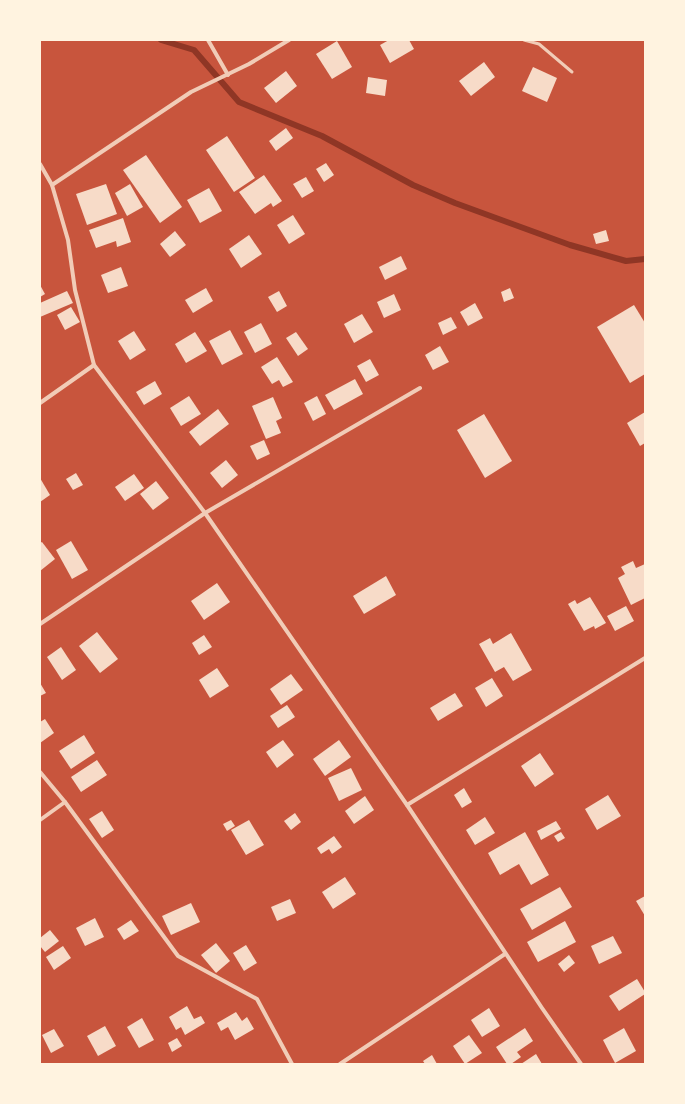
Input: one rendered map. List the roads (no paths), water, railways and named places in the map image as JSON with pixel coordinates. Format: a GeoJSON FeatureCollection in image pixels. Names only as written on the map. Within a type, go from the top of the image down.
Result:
{"type":"FeatureCollection","features":[{"type":"Feature","properties":{"kind":"street"},"geometry":{"type":"LineString","coordinates":[[208,40],[228,75]]}},
{"type":"Feature","properties":{"kind":"street"},"geometry":{"type":"LineString","coordinates":[[52,185],[191,92],[249,64],[289,40]]}},
{"type":"Feature","properties":{"kind":"street"},"geometry":{"type":"LineString","coordinates":[[40,164],[52,185],[68,240],[75,290],[94,365],[205,513],[407,804],[505,954],[581,1064]]}},
{"type":"Feature","properties":{"kind":"street"},"geometry":{"type":"LineString","coordinates":[[40,403],[94,365]]}},
{"type":"Feature","properties":{"kind":"street"},"geometry":{"type":"LineString","coordinates":[[40,624],[205,513],[420,388]]}},
{"type":"Feature","properties":{"kind":"street"},"geometry":{"type":"LineString","coordinates":[[407,804],[645,658]]}},
{"type":"Feature","properties":{"kind":"street"},"geometry":{"type":"LineString","coordinates":[[40,772],[65,802],[178,956],[257,999],[292,1064]]}},
{"type":"Feature","properties":{"kind":"street"},"geometry":{"type":"LineString","coordinates":[[40,820],[65,802]]}},
{"type":"Feature","properties":{"kind":"street"},"geometry":{"type":"LineString","coordinates":[[340,1064],[505,954]]}},
{"type":"Feature","properties":{"kind":"lane"},"geometry":{"type":"LineString","coordinates":[[524,40],[539,44],[572,72]]}},
{"type":"Feature","properties":{"kind":"waterway"},"geometry":{"type":"LineString","coordinates":[[161,40],[194,50],[239,102],[322,136],[413,185],[455,203],[570,245],[626,261],[645,259]]}}]}
